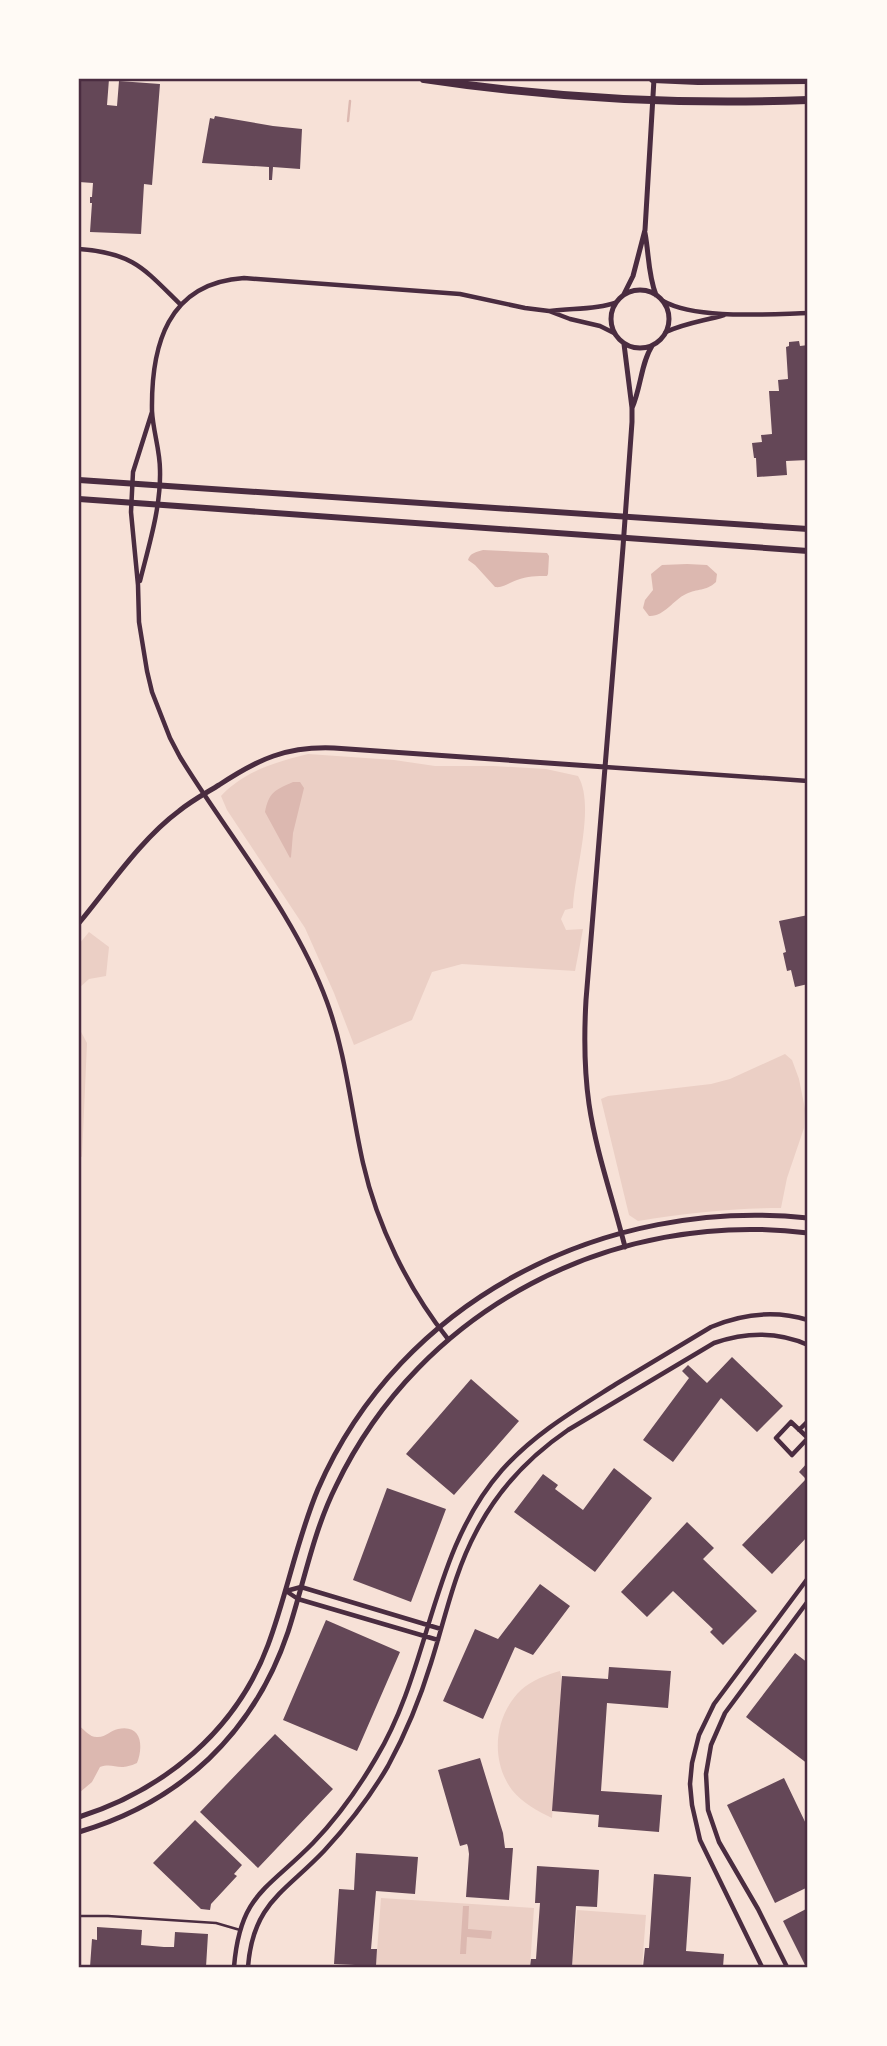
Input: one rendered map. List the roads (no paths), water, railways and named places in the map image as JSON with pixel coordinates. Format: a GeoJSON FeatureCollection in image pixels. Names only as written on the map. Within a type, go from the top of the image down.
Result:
{"type":"FeatureCollection","features":[{"type":"Feature","properties":{"kind":"highway"},"geometry":{"type":"LineString","coordinates":[[424,79],[623,99],[737,102],[808,100]]}},
{"type":"Feature","properties":{"kind":"highway"},"geometry":{"type":"LineString","coordinates":[[653,79],[808,80]]}},
{"type":"Feature","properties":{"kind":"main road"},"geometry":{"type":"LineString","coordinates":[[79,480],[808,529]]}},
{"type":"Feature","properties":{"kind":"main road"},"geometry":{"type":"LineString","coordinates":[[79,499],[808,551]]}},
{"type":"Feature","properties":{"kind":"street"},"geometry":{"type":"LineString","coordinates":[[614,333],[610,320],[615,303],[624,294],[633,276],[645,230],[653,79]]}},
{"type":"Feature","properties":{"kind":"street"},"geometry":{"type":"LineString","coordinates":[[645,230],[650,277],[656,295]]}},
{"type":"Feature","properties":{"kind":"street"},"geometry":{"type":"LineString","coordinates":[[79,249],[102,251],[136,263],[181,305]]}},
{"type":"Feature","properties":{"kind":"street"},"geometry":{"type":"LineString","coordinates":[[448,1339],[405,1274],[371,1194],[337,1033],[316,975],[287,919],[175,747],[152,692],[141,642],[131,512],[133,471],[152,412],[158,344],[164,329],[189,298],[210,286],[244,278],[460,294],[549,311],[600,326],[614,333],[624,344],[636,348],[652,345]]}},
{"type":"Feature","properties":{"kind":"street"},"geometry":{"type":"LineString","coordinates":[[624,294],[642,289],[680,308],[724,314],[808,313]]}},
{"type":"Feature","properties":{"kind":"street"},"geometry":{"type":"LineString","coordinates":[[632,408],[639,392],[647,354],[666,332],[669,318],[663,300]]}},
{"type":"Feature","properties":{"kind":"street"},"geometry":{"type":"LineString","coordinates":[[549,311],[594,309],[615,303]]}},
{"type":"Feature","properties":{"kind":"street"},"geometry":{"type":"LineString","coordinates":[[666,332],[684,324],[724,314]]}},
{"type":"Feature","properties":{"kind":"street"},"geometry":{"type":"LineString","coordinates":[[624,344],[632,408],[584,1043],[589,1106],[625,1247]]}},
{"type":"Feature","properties":{"kind":"street"},"geometry":{"type":"LineString","coordinates":[[138,585],[159,486],[160,470],[152,412]]}},
{"type":"Feature","properties":{"kind":"street"},"geometry":{"type":"LineString","coordinates":[[79,923],[154,834],[178,812],[260,760],[285,751],[305,748],[346,749],[808,781]]}},
{"type":"Feature","properties":{"kind":"street"},"geometry":{"type":"LineString","coordinates":[[79,1817],[102,1810],[142,1791],[178,1766],[214,1734],[242,1696],[270,1639],[309,1512],[338,1449],[384,1382],[438,1327],[480,1296],[520,1272],[568,1251],[621,1233],[681,1220],[718,1216],[808,1218]]}},
{"type":"Feature","properties":{"kind":"street"},"geometry":{"type":"LineString","coordinates":[[79,1832],[136,1811],[163,1796],[221,1747],[237,1728],[271,1675],[281,1651],[326,1509],[349,1459],[398,1388],[448,1339],[489,1307],[529,1284],[586,1259],[625,1247],[680,1235],[725,1230],[808,1233]]}},
{"type":"Feature","properties":{"kind":"street"},"geometry":{"type":"LineString","coordinates":[[234,1967],[240,1930],[253,1901],[319,1836],[343,1808],[362,1782],[395,1721],[409,1687],[448,1560],[469,1516],[502,1471],[536,1436],[560,1418],[722,1322],[767,1314],[808,1320]]}},
{"type":"Feature","properties":{"kind":"street"},"geometry":{"type":"LineString","coordinates":[[248,1967],[254,1932],[265,1908],[279,1892],[312,1864],[346,1827],[384,1772],[415,1709],[461,1564],[481,1522],[520,1471],[557,1437],[714,1343],[736,1336],[762,1334],[808,1345]]}},
{"type":"Feature","properties":{"kind":"street"},"geometry":{"type":"LineString","coordinates":[[799,1430],[808,1421]]}},
{"type":"Feature","properties":{"kind":"street"},"geometry":{"type":"LineString","coordinates":[[791,1422],[799,1430],[808,1438],[792,1455],[776,1438],[791,1422]]}},
{"type":"Feature","properties":{"kind":"street"},"geometry":{"type":"LineString","coordinates":[[762,1967],[700,1840],[692,1805],[692,1763],[699,1735],[714,1704],[808,1578]]}},
{"type":"Feature","properties":{"kind":"street"},"geometry":{"type":"LineString","coordinates":[[285,1591],[301,1587],[441,1629]]}},
{"type":"Feature","properties":{"kind":"street"},"geometry":{"type":"LineString","coordinates":[[285,1591],[298,1599],[438,1640]]}},
{"type":"Feature","properties":{"kind":"street"},"geometry":{"type":"LineString","coordinates":[[787,1967],[758,1909],[719,1842],[708,1810],[706,1774],[711,1745],[725,1713],[808,1601]]}},
{"type":"Feature","properties":{"kind":"lane"},"geometry":{"type":"LineString","coordinates":[[79,1916],[216,1923],[240,1930]]}},
{"type":"Feature","properties":{"kind":"waterway"},"geometry":{"type":"LineString","coordinates":[[348,121],[350,101]]}}]}
